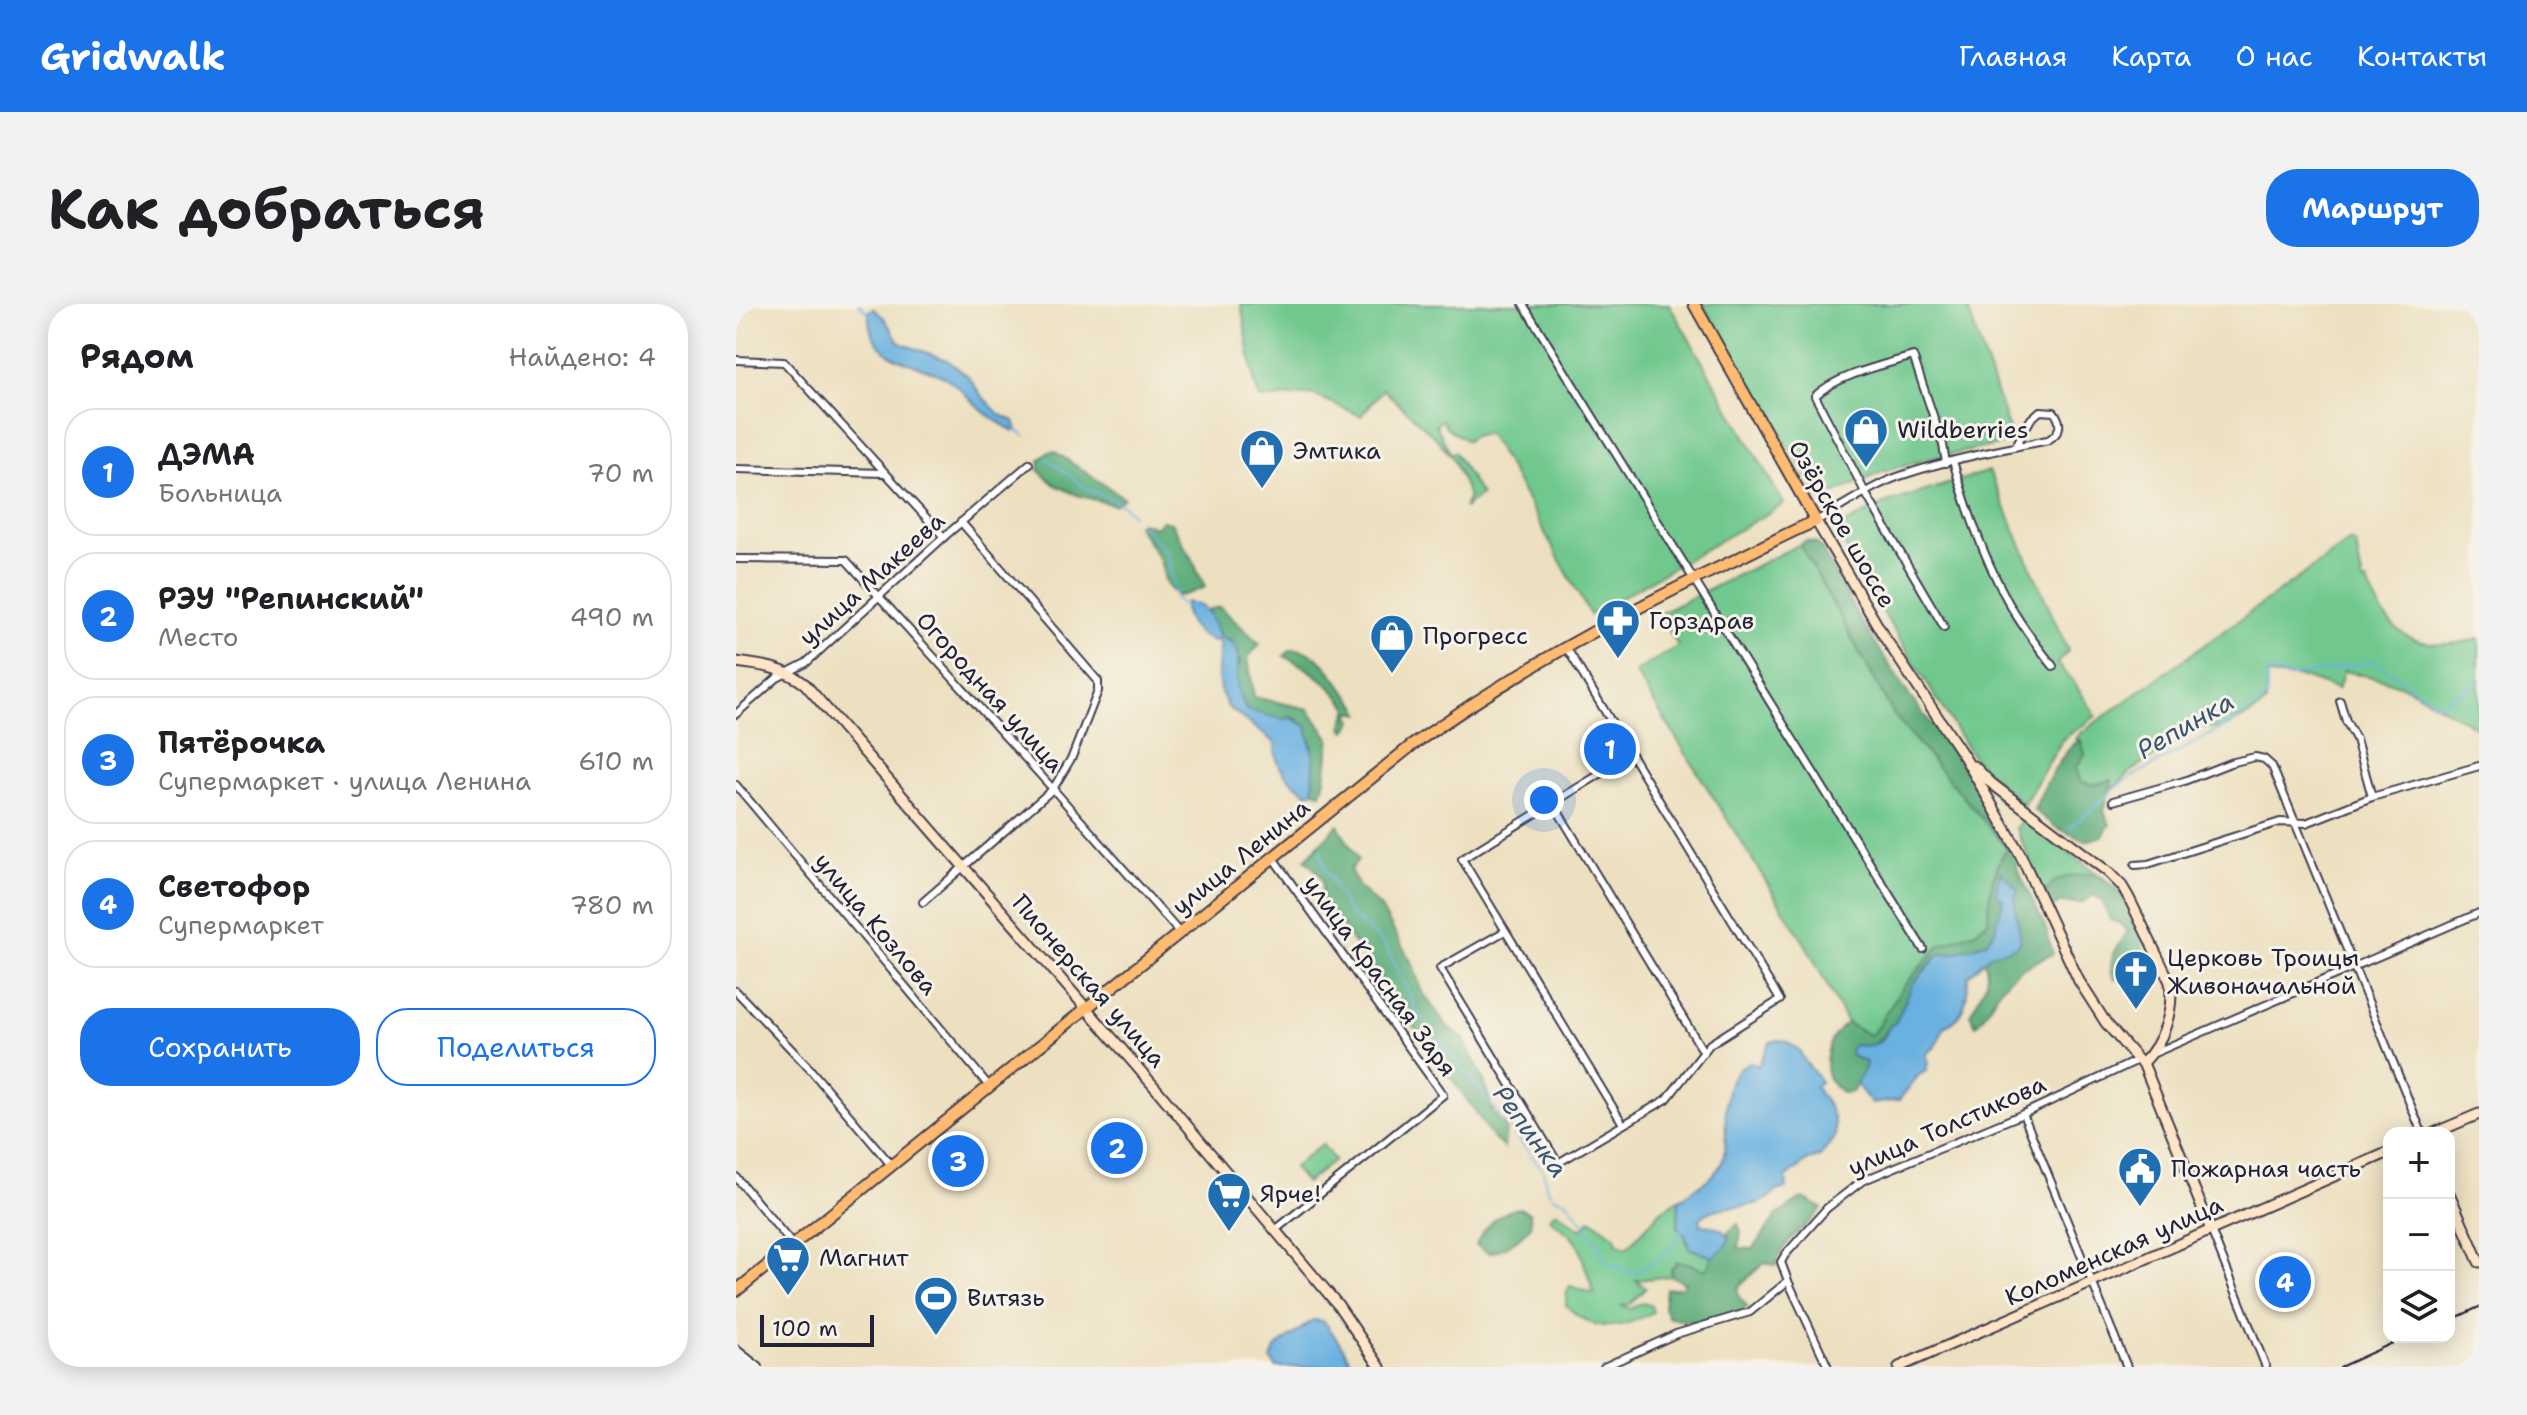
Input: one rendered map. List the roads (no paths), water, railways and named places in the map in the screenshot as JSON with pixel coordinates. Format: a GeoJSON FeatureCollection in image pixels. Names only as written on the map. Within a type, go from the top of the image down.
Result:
{"type":"FeatureCollection","features":[{"type":"Feature","properties":{"kind":"main road","name":"Озёрское шоссе"},"geometry":{"type":"LineString","coordinates":[[1694,304],[1885,638],[1965,758]]}},
{"type":"Feature","properties":{"kind":"main road","name":"улица Ленина"},"geometry":{"type":"LineString","coordinates":[[736,1291],[1444,722],[1514,676],[1566,647],[1693,579],[1816,521]]}},
{"type":"Feature","properties":{"kind":"main road","name":"Пионерская улица"},"geometry":{"type":"LineString","coordinates":[[736,662],[765,665],[790,673],[805,684],[1086,1007],[1346,1315],[1380,1367]]}},
{"type":"Feature","properties":{"kind":"main road"},"geometry":{"type":"LineString","coordinates":[[1965,758],[1991,783],[2108,872],[2122,886],[2141,918],[2170,982],[2172,997],[2169,1015],[2152,1054],[2140,1061]]}},
{"type":"Feature","properties":{"kind":"main road"},"geometry":{"type":"LineString","coordinates":[[1965,758],[2020,854],[2079,981],[2106,1023],[2140,1061],[2211,1230]]}},
{"type":"Feature","properties":{"kind":"main road"},"geometry":{"type":"LineString","coordinates":[[2448,1127],[2479,1114]]}},
{"type":"Feature","properties":{"kind":"main road","name":"Коломенская улица"},"geometry":{"type":"LineString","coordinates":[[1899,1367],[2383,1155]]}},
{"type":"Feature","properties":{"kind":"main road"},"geometry":{"type":"LineString","coordinates":[[2452,1199],[2479,1262]]}},
{"type":"Feature","properties":{"kind":"street"},"geometry":{"type":"LineString","coordinates":[[1523,304],[1923,949]]}},
{"type":"Feature","properties":{"kind":"street"},"geometry":{"type":"LineString","coordinates":[[1944,627],[1866,494],[1815,396],[1844,379],[1913,356],[1949,462],[2002,592],[2053,666]]}},
{"type":"Feature","properties":{"kind":"street"},"geometry":{"type":"LineString","coordinates":[[736,360],[784,362],[944,537]]}},
{"type":"Feature","properties":{"kind":"street"},"geometry":{"type":"LineString","coordinates":[[1816,521],[1877,486],[1903,475],[2048,440],[2056,435],[2060,420],[2054,412],[2040,411],[2031,419],[2015,447]]}},
{"type":"Feature","properties":{"kind":"street","name":"улица Макеева"},"geometry":{"type":"LineString","coordinates":[[736,714],[777,678],[806,663],[1029,464]]}},
{"type":"Feature","properties":{"kind":"street"},"geometry":{"type":"LineString","coordinates":[[736,469],[885,473]]}},
{"type":"Feature","properties":{"kind":"street"},"geometry":{"type":"LineString","coordinates":[[923,902],[1053,789],[1072,757],[1098,691],[1098,681],[961,522]]}},
{"type":"Feature","properties":{"kind":"street","name":"Огородная улица"},"geometry":{"type":"LineString","coordinates":[[736,559],[846,560],[1179,932]]}},
{"type":"Feature","properties":{"kind":"street"},"geometry":{"type":"LineString","coordinates":[[1505,931],[1440,968],[1558,1163],[1667,1099],[1710,1044],[1780,1000],[1566,647]]}},
{"type":"Feature","properties":{"kind":"street"},"geometry":{"type":"LineString","coordinates":[[2340,701],[2356,739],[2372,797]]}},
{"type":"Feature","properties":{"kind":"street"},"geometry":{"type":"LineString","coordinates":[[1623,1124],[1462,859],[1631,755]]}},
{"type":"Feature","properties":{"kind":"street"},"geometry":{"type":"LineString","coordinates":[[2113,801],[2255,757],[2264,759],[2272,766],[2419,1127]]}},
{"type":"Feature","properties":{"kind":"street"},"geometry":{"type":"LineString","coordinates":[[2135,865],[2148,864],[2280,822],[2306,823],[2372,797],[2479,766]]}},
{"type":"Feature","properties":{"kind":"street","name":"улица Козлова"},"geometry":{"type":"LineString","coordinates":[[736,785],[989,1086]]}},
{"type":"Feature","properties":{"kind":"street"},"geometry":{"type":"LineString","coordinates":[[1553,803],[1703,1051]]}},
{"type":"Feature","properties":{"kind":"street","name":"улица Красная Заря"},"geometry":{"type":"LineString","coordinates":[[1273,857],[1443,1095],[1274,1231]]}},
{"type":"Feature","properties":{"kind":"street"},"geometry":{"type":"LineString","coordinates":[[2152,1054],[2479,913]]}},
{"type":"Feature","properties":{"kind":"street"},"geometry":{"type":"LineString","coordinates":[[736,991],[809,1068],[892,1166]]}},
{"type":"Feature","properties":{"kind":"street","name":"улица Толстикова"},"geometry":{"type":"LineString","coordinates":[[1788,1281],[1781,1262],[1785,1255],[1846,1191],[1878,1174],[2140,1061]]}},
{"type":"Feature","properties":{"kind":"street"},"geometry":{"type":"LineString","coordinates":[[2023,1114],[2127,1367]]}},
{"type":"Feature","properties":{"kind":"street"},"geometry":{"type":"LineString","coordinates":[[736,1177],[792,1244]]}},
{"type":"Feature","properties":{"kind":"street"},"geometry":{"type":"LineString","coordinates":[[2211,1230],[2266,1367]]}},
{"type":"Feature","properties":{"kind":"street"},"geometry":{"type":"LineString","coordinates":[[1604,1367],[1676,1334],[1750,1312],[1788,1281],[1828,1367]]}},
{"type":"Feature","properties":{"kind":"street"},"geometry":{"type":"LineString","coordinates":[[736,1349],[759,1367]]}},
{"type":"Feature","properties":{"kind":"water"},"geometry":{"type":"Polygon","coordinates":[[[874,309],[884,318],[900,343],[947,360],[968,376],[999,414],[1014,421],[1017,430],[988,415],[946,378],[882,349],[870,326],[869,311],[874,309]]]}},
{"type":"Feature","properties":{"kind":"water"},"geometry":{"type":"Polygon","coordinates":[[[1186,602],[1204,609],[1219,636],[1238,651],[1237,685],[1246,710],[1286,720],[1289,717],[1307,726],[1314,760],[1313,791],[1309,793],[1289,779],[1277,759],[1275,743],[1228,707],[1220,690],[1218,673],[1220,638],[1211,640],[1193,628],[1186,616],[1186,602]]]}},
{"type":"Feature","properties":{"kind":"water"},"geometry":{"type":"Polygon","coordinates":[[[2000,871],[2018,890],[2015,909],[2020,942],[2013,948],[1991,954],[1968,976],[1961,1012],[1945,1026],[1935,1047],[1926,1054],[1926,1071],[1899,1100],[1872,1104],[1856,1084],[1866,1062],[1850,1055],[1851,1048],[1878,1043],[1884,1037],[1896,1022],[1913,983],[1940,954],[1951,954],[1986,943],[1995,930],[2003,900],[1996,893],[2000,871]]]}},
{"type":"Feature","properties":{"kind":"water"},"geometry":{"type":"Polygon","coordinates":[[[1786,1041],[1800,1051],[1818,1078],[1820,1082],[1815,1086],[1830,1109],[1835,1136],[1820,1157],[1808,1160],[1786,1178],[1787,1188],[1778,1190],[1760,1203],[1718,1209],[1700,1219],[1701,1225],[1721,1229],[1729,1238],[1726,1247],[1712,1257],[1689,1248],[1685,1235],[1678,1227],[1679,1202],[1712,1176],[1721,1164],[1726,1139],[1727,1093],[1731,1080],[1739,1069],[1751,1062],[1758,1066],[1770,1042],[1786,1041]]]}},
{"type":"Feature","properties":{"kind":"water"},"geometry":{"type":"Polygon","coordinates":[[[1313,1320],[1326,1324],[1353,1367],[1276,1367],[1271,1360],[1275,1348],[1313,1320]]]}},
{"type":"Feature","properties":{"kind":"waterway","name":"Репинка"},"geometry":{"type":"LineString","coordinates":[[859,304],[869,314]]}},
{"type":"Feature","properties":{"kind":"waterway","name":"Репинка"},"geometry":{"type":"LineString","coordinates":[[1015,429],[1025,436]]}},
{"type":"Feature","properties":{"kind":"waterway","name":"Репинка"},"geometry":{"type":"LineString","coordinates":[[1046,458],[1086,488],[1123,505],[1132,515]]}},
{"type":"Feature","properties":{"kind":"waterway","name":"Репинка"},"geometry":{"type":"LineString","coordinates":[[1140,524],[1167,552],[1176,600],[1185,606]]}},
{"type":"Feature","properties":{"kind":"waterway","name":"Репинка"},"geometry":{"type":"LineString","coordinates":[[2069,828],[2126,780],[2231,723],[2266,697],[2268,670],[2292,677],[2374,661],[2438,705],[2479,683]]}},
{"type":"Feature","properties":{"kind":"waterway","name":"Репинка"},"geometry":{"type":"LineString","coordinates":[[1320,848],[1324,866],[1348,912],[1385,944],[1417,1012],[1543,1170],[1547,1189],[1554,1197],[1567,1201],[1608,1264],[1634,1273],[1669,1252],[1682,1230]]}},
{"type":"Feature","properties":{"kind":"tram line"},"geometry":{"type":"LineString","coordinates":[[2455,1318],[2479,1307]]}},
{"type":"Feature","properties":{"kind":"tram line"},"geometry":{"type":"LineString","coordinates":[[2340,1367],[2393,1343]]}},
{"type":"Feature","properties":{"kind":"place","name":"Wildberries"},"geometry":{"type":"Point","coordinates":[1866,469]}},
{"type":"Feature","properties":{"kind":"place","name":"Эмтика"},"geometry":{"type":"Point","coordinates":[1262,490]}},
{"type":"Feature","properties":{"kind":"place","name":"Горздрав"},"geometry":{"type":"Point","coordinates":[1618,660]}},
{"type":"Feature","properties":{"kind":"place","name":"Прогресс"},"geometry":{"type":"Point","coordinates":[1392,675]}},
{"type":"Feature","properties":{"kind":"place","name":"ДЭМА"},"geometry":{"type":"Point","coordinates":[1610,749]}},
{"type":"Feature","properties":{"kind":"place","name":"Церковь Троицы Живоначальной"},"geometry":{"type":"Point","coordinates":[2136,1011]}},
{"type":"Feature","properties":{"kind":"place","name":"РЭУ \"Репинский\""},"geometry":{"type":"Point","coordinates":[1117,1148]}},
{"type":"Feature","properties":{"kind":"place","name":"Пятёрочка"},"geometry":{"type":"Point","coordinates":[958,1161]}},
{"type":"Feature","properties":{"kind":"place","name":"Пожарная часть"},"geometry":{"type":"Point","coordinates":[2140,1208]}},
{"type":"Feature","properties":{"kind":"place","name":"Ярче!"},"geometry":{"type":"Point","coordinates":[1229,1233]}},
{"type":"Feature","properties":{"kind":"place","name":"Светофор"},"geometry":{"type":"Point","coordinates":[2285,1282]}},
{"type":"Feature","properties":{"kind":"place","name":"Магнит"},"geometry":{"type":"Point","coordinates":[788,1297]}},
{"type":"Feature","properties":{"kind":"place","name":"Витязь"},"geometry":{"type":"Point","coordinates":[936,1337]}}]}
